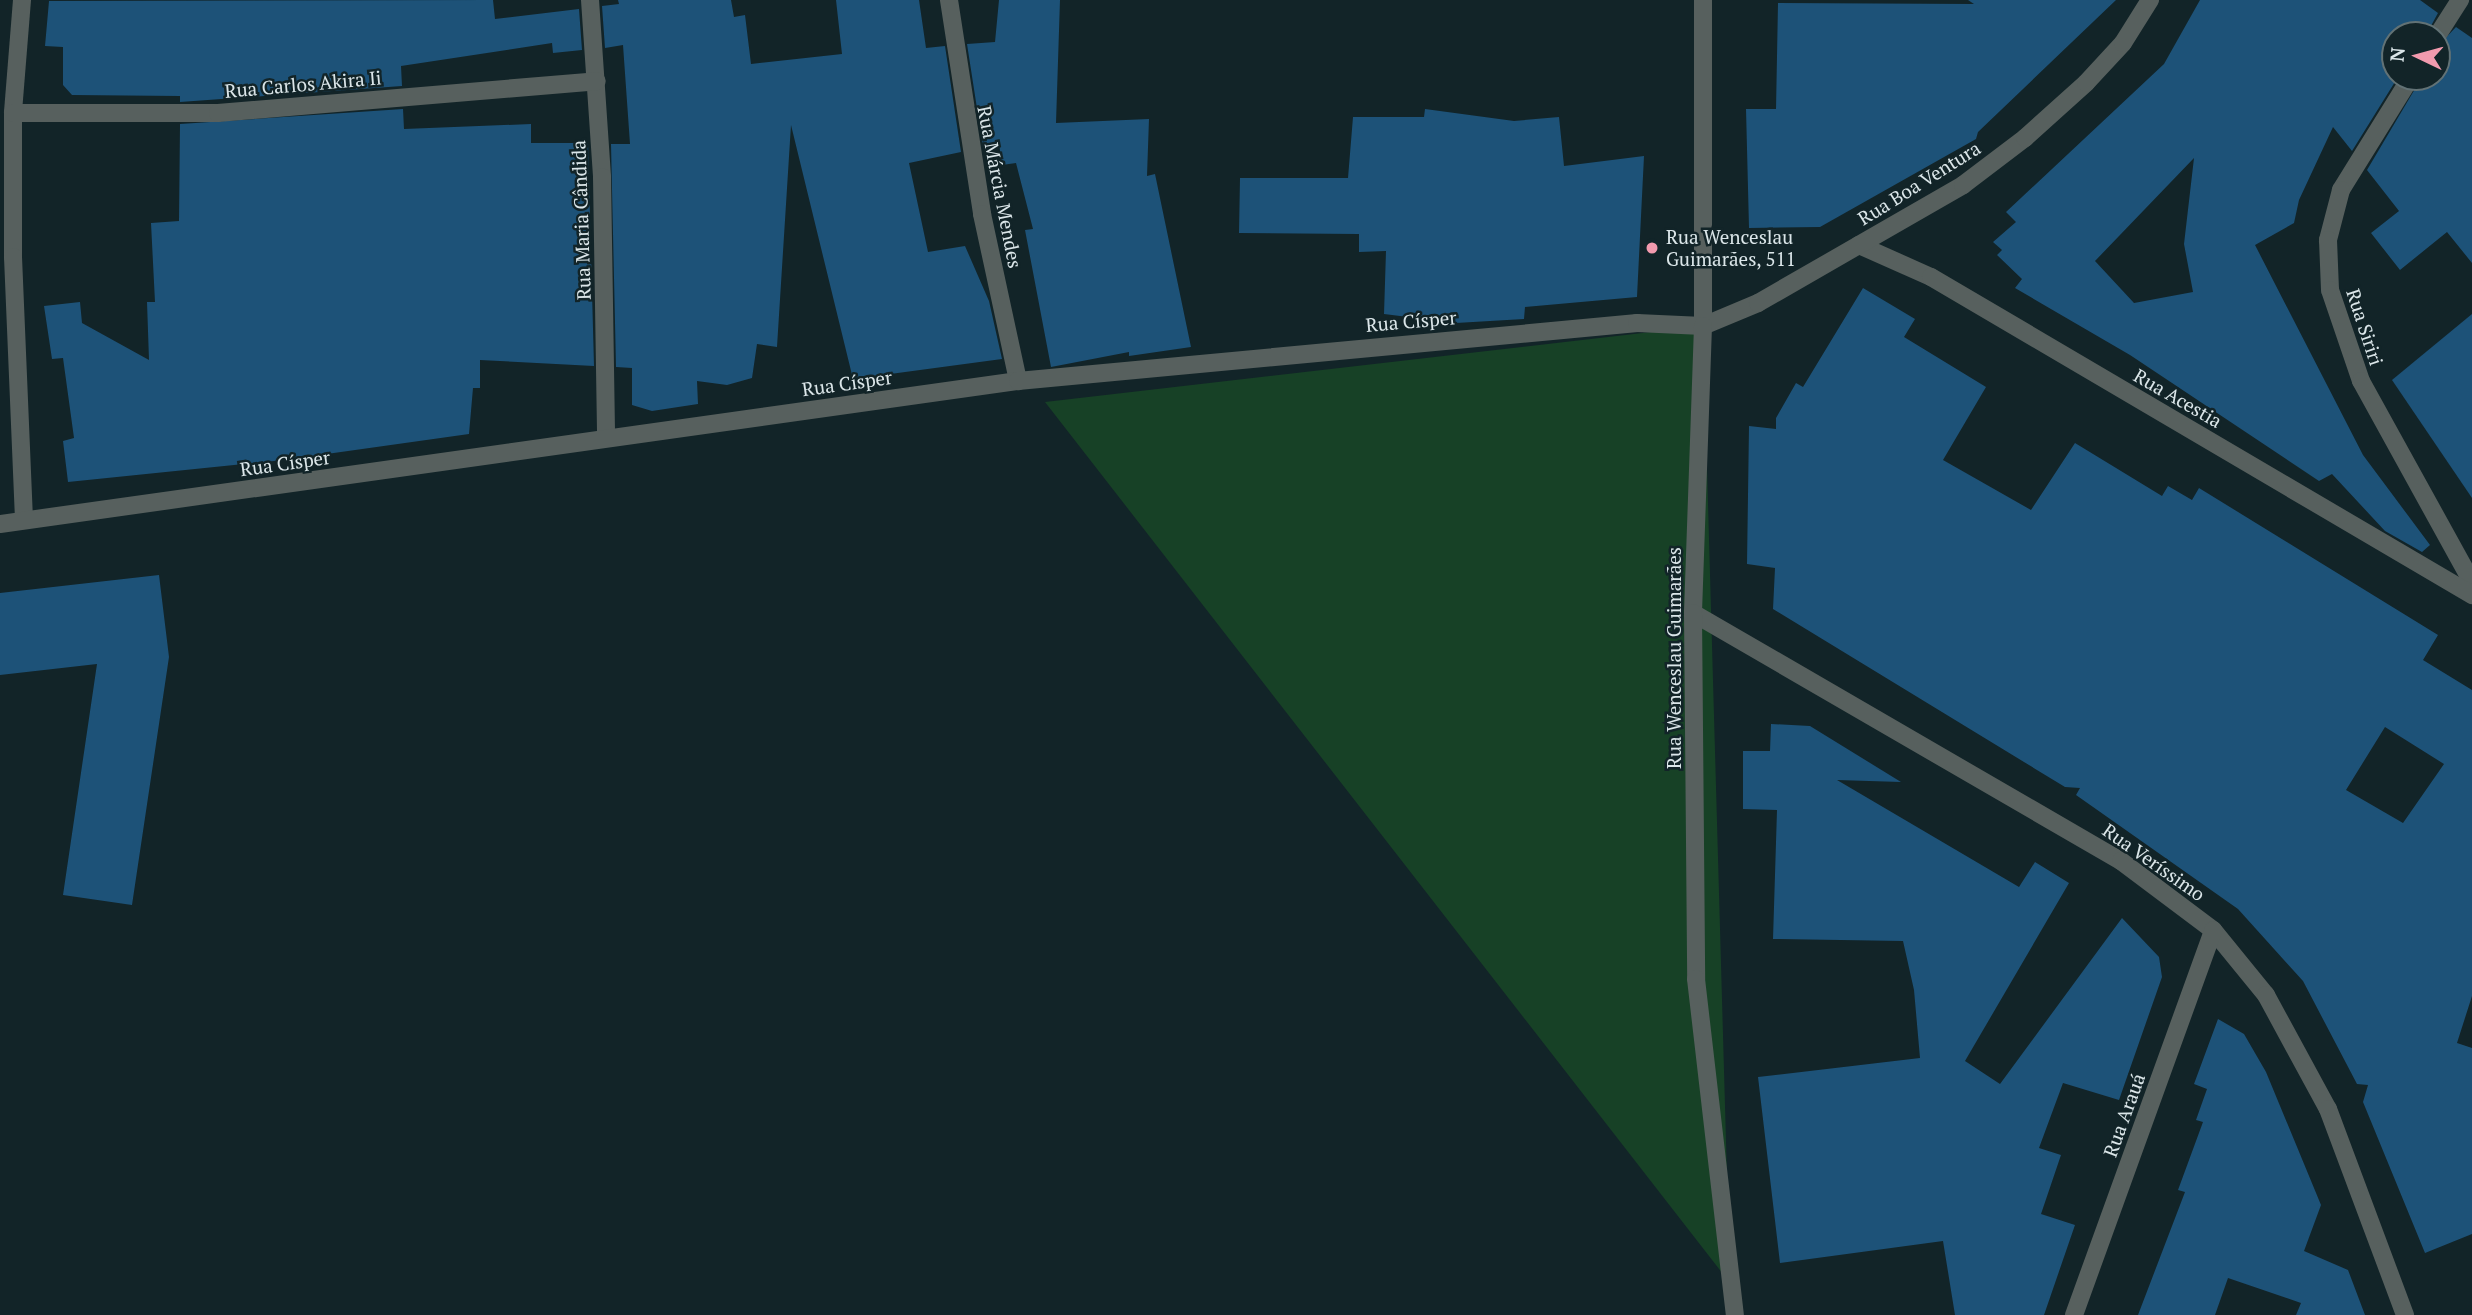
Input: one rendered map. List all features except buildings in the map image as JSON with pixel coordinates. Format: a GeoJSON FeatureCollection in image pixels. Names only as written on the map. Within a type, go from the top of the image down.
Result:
{"type":"FeatureCollection","features":[{"type":"Feature","properties":{"kind":"street"},"geometry":{"type":"LineString","coordinates":[[22,0],[13,113],[13,257],[24,519]]}},
{"type":"Feature","properties":{"kind":"street","name":"Rua Maria Cândida"},"geometry":{"type":"LineString","coordinates":[[590,0],[597,81],[606,438]]}},
{"type":"Feature","properties":{"kind":"street","name":"Rua Márcia Mendes"},"geometry":{"type":"LineString","coordinates":[[949,0],[982,214],[1018,381]]}},
{"type":"Feature","properties":{"kind":"street","name":"Rua Wenceslau Guimarães"},"geometry":{"type":"LineString","coordinates":[[1703,0],[1703,326],[1693,613],[1696,979],[1735,1315]]}},
{"type":"Feature","properties":{"kind":"street","name":"Rua Boa Ventura"},"geometry":{"type":"LineString","coordinates":[[1703,326],[1758,303],[1963,185],[2025,138],[2123,43],[2150,0]]}},
{"type":"Feature","properties":{"kind":"street"},"geometry":{"type":"LineString","coordinates":[[2447,21],[2460,0]]}},
{"type":"Feature","properties":{"kind":"street","name":"Rua Carlos Akira Ii"},"geometry":{"type":"LineString","coordinates":[[13,113],[218,113],[597,81]]}},
{"type":"Feature","properties":{"kind":"street","name":"Rua Siriri"},"geometry":{"type":"LineString","coordinates":[[2403,91],[2341,190],[2328,240],[2330,290],[2361,381],[2472,582]]}},
{"type":"Feature","properties":{"kind":"street","name":"Rua Acestia"},"geometry":{"type":"LineString","coordinates":[[1859,245],[1931,276],[2472,595]]}},
{"type":"Feature","properties":{"kind":"street","name":"Rua Císper"},"geometry":{"type":"LineString","coordinates":[[0,524],[1018,381],[1637,323],[1703,326]]}},
{"type":"Feature","properties":{"kind":"street","name":"Rua Veríssimo"},"geometry":{"type":"LineString","coordinates":[[1693,613],[2121,861],[2213,930],[2266,995],[2329,1109],[2405,1315]]}},
{"type":"Feature","properties":{"kind":"street","name":"Rua Arauá"},"geometry":{"type":"LineString","coordinates":[[2074,1315],[2213,930]]}},
{"type":"Feature","properties":{"kind":"green space"},"geometry":{"type":"Polygon","coordinates":[[[1703,326],[1730,1283],[1045,402],[1703,326]]]}},
{"type":"Feature","properties":{"kind":"place","name":"Rua Wenceslau Guimarães, 511"},"geometry":{"type":"Point","coordinates":[1652,248]}}]}
